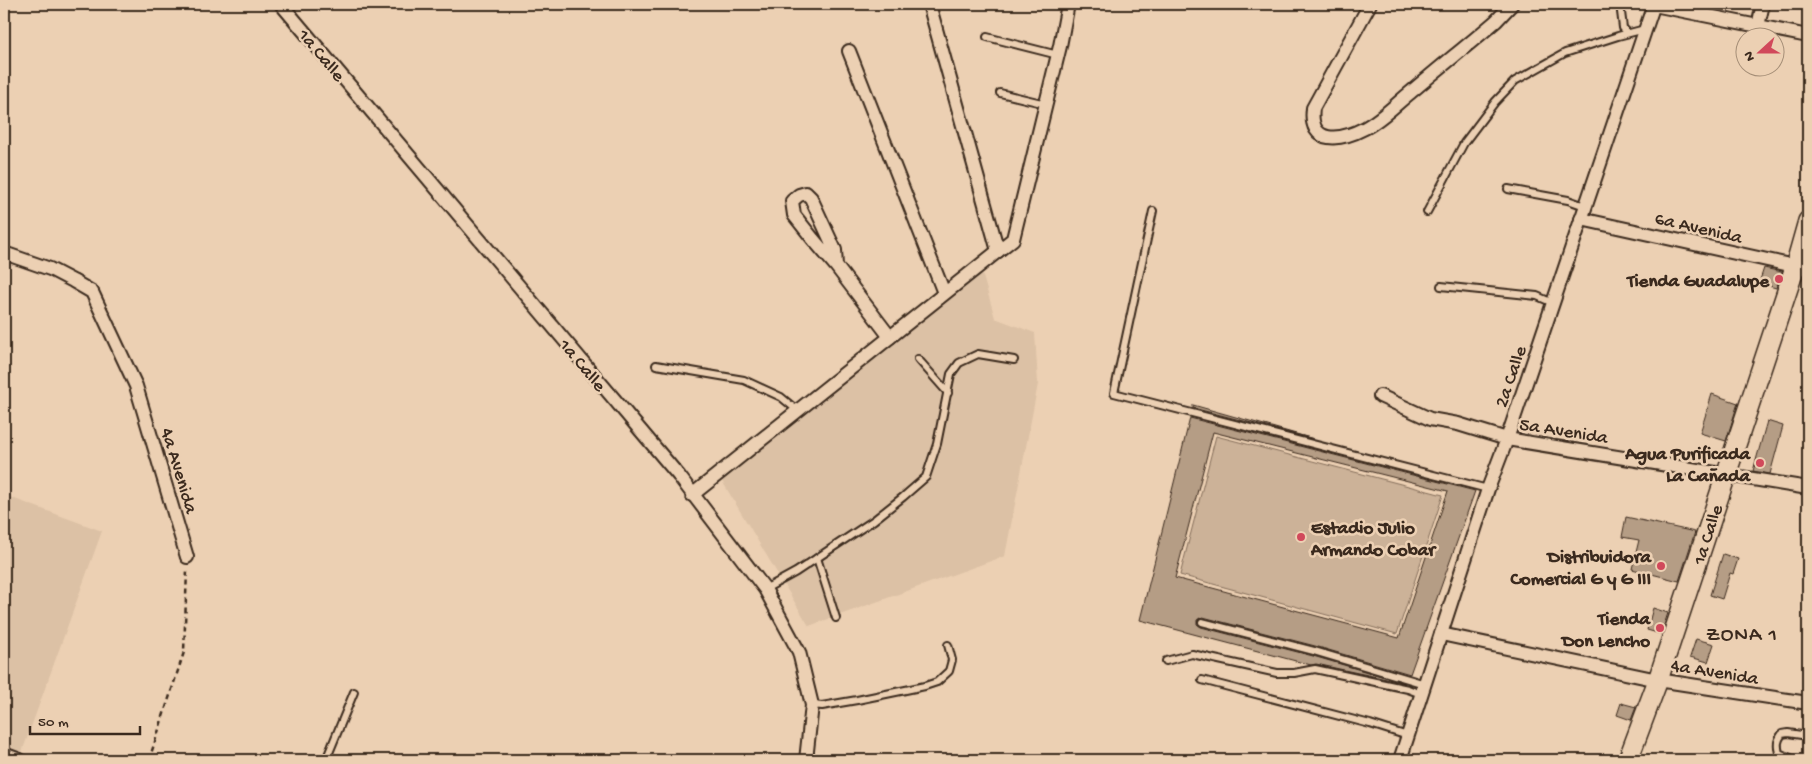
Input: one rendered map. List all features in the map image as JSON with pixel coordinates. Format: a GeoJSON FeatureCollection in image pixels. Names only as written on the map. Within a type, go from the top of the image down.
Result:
{"type":"FeatureCollection","features":[{"type":"Feature","properties":{"kind":"main road","name":"1a Calle"},"geometry":{"type":"LineString","coordinates":[[1628,760],[1658,680],[1725,474],[1801,268],[1808,221]]}},
{"type":"Feature","properties":{"kind":"street","name":"1a Calle"},"geometry":{"type":"LineString","coordinates":[[280,4],[666,461],[765,589],[799,652],[812,705],[806,760]]}},
{"type":"Feature","properties":{"kind":"street"},"geometry":{"type":"LineString","coordinates":[[929,4],[998,250]]}},
{"type":"Feature","properties":{"kind":"street"},"geometry":{"type":"LineString","coordinates":[[692,496],[1013,239],[1058,54],[1068,4]]}},
{"type":"Feature","properties":{"kind":"street"},"geometry":{"type":"LineString","coordinates":[[1367,5],[1313,108],[1314,129],[1322,136],[1341,138],[1367,127],[1496,21],[1512,4]]}},
{"type":"Feature","properties":{"kind":"street"},"geometry":{"type":"LineString","coordinates":[[1654,4],[1808,36]]}},
{"type":"Feature","properties":{"kind":"street","name":"2a Calle"},"geometry":{"type":"LineString","coordinates":[[1400,760],[1488,489],[1507,439],[1654,4]]}},
{"type":"Feature","properties":{"kind":"street"},"geometry":{"type":"LineString","coordinates":[[1758,26],[1764,4]]}},
{"type":"Feature","properties":{"kind":"street"},"geometry":{"type":"LineString","coordinates":[[849,51],[944,294]]}},
{"type":"Feature","properties":{"kind":"street"},"geometry":{"type":"LineString","coordinates":[[836,266],[835,250],[811,198],[806,193],[798,195],[792,201],[794,215],[890,337]]}},
{"type":"Feature","properties":{"kind":"street","name":"6a Avenida"},"geometry":{"type":"LineString","coordinates":[[1581,219],[1801,268]]}},
{"type":"Feature","properties":{"kind":"street","name":"4a Avenida"},"geometry":{"type":"LineString","coordinates":[[4,253],[50,270],[92,292],[136,386],[187,557]]}},
{"type":"Feature","properties":{"kind":"street","name":"5a Avenida"},"geometry":{"type":"LineString","coordinates":[[1380,396],[1430,419],[1458,424],[1507,439],[1808,488]]}},
{"type":"Feature","properties":{"kind":"street","name":"4a Avenida"},"geometry":{"type":"LineString","coordinates":[[1441,634],[1658,680],[1808,704]]}},
{"type":"Feature","properties":{"kind":"street"},"geometry":{"type":"LineString","coordinates":[[4,754],[20,760]]}},
{"type":"Feature","properties":{"kind":"lane"},"geometry":{"type":"LineString","coordinates":[[1620,4],[1623,28],[1628,33]]}},
{"type":"Feature","properties":{"kind":"lane"},"geometry":{"type":"LineString","coordinates":[[1427,212],[1464,143],[1495,102],[1515,81],[1565,54],[1645,29]]}},
{"type":"Feature","properties":{"kind":"lane"},"geometry":{"type":"LineString","coordinates":[[987,37],[1058,54]]}},
{"type":"Feature","properties":{"kind":"lane"},"geometry":{"type":"LineString","coordinates":[[1000,93],[1046,104]]}},
{"type":"Feature","properties":{"kind":"lane"},"geometry":{"type":"LineString","coordinates":[[1508,189],[1568,200],[1585,206]]}},
{"type":"Feature","properties":{"kind":"lane"},"geometry":{"type":"LineString","coordinates":[[1154,211],[1114,393],[1488,489]]}},
{"type":"Feature","properties":{"kind":"lane"},"geometry":{"type":"LineString","coordinates":[[1441,286],[1537,296],[1553,303]]}},
{"type":"Feature","properties":{"kind":"lane"},"geometry":{"type":"LineString","coordinates":[[765,589],[796,572],[874,520],[926,477],[937,444],[951,374],[959,364],[978,354],[1014,360]]}},
{"type":"Feature","properties":{"kind":"lane"},"geometry":{"type":"LineString","coordinates":[[918,359],[948,393]]}},
{"type":"Feature","properties":{"kind":"lane"},"geometry":{"type":"LineString","coordinates":[[656,365],[744,380],[781,397],[798,411]]}},
{"type":"Feature","properties":{"kind":"lane"},"geometry":{"type":"LineString","coordinates":[[817,558],[836,618]]}},
{"type":"Feature","properties":{"kind":"lane"},"geometry":{"type":"LineString","coordinates":[[1202,622],[1314,651],[1423,689]]}},
{"type":"Feature","properties":{"kind":"lane"},"geometry":{"type":"LineString","coordinates":[[812,705],[822,706],[857,700],[937,682],[948,671],[952,660],[948,645]]}},
{"type":"Feature","properties":{"kind":"lane"},"geometry":{"type":"LineString","coordinates":[[1166,661],[1192,654],[1277,673],[1315,669],[1408,688],[1423,689]]}},
{"type":"Feature","properties":{"kind":"lane"},"geometry":{"type":"LineString","coordinates":[[1202,680],[1370,724],[1408,736]]}},
{"type":"Feature","properties":{"kind":"lane"},"geometry":{"type":"LineString","coordinates":[[326,760],[354,692]]}},
{"type":"Feature","properties":{"kind":"lane"},"geometry":{"type":"LineString","coordinates":[[1795,760],[1779,753],[1778,739],[1782,734],[1788,733],[1808,736]]}},
{"type":"Feature","properties":{"kind":"path"},"geometry":{"type":"LineString","coordinates":[[148,760],[184,652],[187,557]]}},
{"type":"Feature","properties":{"kind":"shaded area"},"geometry":{"type":"Polygon","coordinates":[[[978,259],[995,318],[1035,333],[1038,384],[1005,556],[809,626],[719,476],[978,259]]]}},
{"type":"Feature","properties":{"kind":"shaded area"},"geometry":{"type":"Polygon","coordinates":[[[1216,436],[1443,495],[1397,634],[1180,575],[1216,436]]]}},
{"type":"Feature","properties":{"kind":"shaded area"},"geometry":{"type":"Polygon","coordinates":[[[4,495],[102,531],[22,752],[4,745],[4,495]]]}},
{"type":"Feature","properties":{"kind":"building"},"geometry":{"type":"Polygon","coordinates":[[[1764,268],[1782,272],[1776,288],[1759,283],[1764,268]]]}},
{"type":"Feature","properties":{"kind":"building"},"geometry":{"type":"Polygon","coordinates":[[[1712,394],[1738,403],[1726,441],[1700,433],[1712,394]]]}},
{"type":"Feature","properties":{"kind":"building"},"geometry":{"type":"Polygon","coordinates":[[[1193,405],[1314,439],[1193,408],[1193,405]]]}},
{"type":"Feature","properties":{"kind":"building"},"geometry":{"type":"Polygon","coordinates":[[[1190,418],[1475,491],[1410,674],[1315,646],[1203,617],[1197,620],[1197,624],[1201,627],[1313,656],[1405,683],[1316,664],[1311,665],[1140,620],[1190,418]],[[1213,432],[1175,578],[1399,638],[1448,491],[1213,432]]]}},
{"type":"Feature","properties":{"kind":"building"},"geometry":{"type":"Polygon","coordinates":[[[1767,421],[1783,426],[1770,474],[1753,471],[1767,421]]]}},
{"type":"Feature","properties":{"kind":"building"},"geometry":{"type":"Polygon","coordinates":[[[1626,517],[1695,532],[1679,581],[1632,569],[1639,540],[1622,537],[1626,517]]]}},
{"type":"Feature","properties":{"kind":"building"},"geometry":{"type":"Polygon","coordinates":[[[1723,554],[1738,559],[1733,574],[1730,573],[1722,599],[1710,595],[1723,554]]]}},
{"type":"Feature","properties":{"kind":"building"},"geometry":{"type":"Polygon","coordinates":[[[1653,608],[1668,613],[1661,634],[1647,630],[1653,608]]]}},
{"type":"Feature","properties":{"kind":"building"},"geometry":{"type":"Polygon","coordinates":[[[1696,639],[1714,644],[1708,662],[1690,657],[1696,639]]]}},
{"type":"Feature","properties":{"kind":"building"},"geometry":{"type":"Polygon","coordinates":[[[1621,703],[1636,707],[1631,720],[1617,715],[1621,703]]]}},
{"type":"Feature","properties":{"kind":"place","name":"Tienda Guadalupe"},"geometry":{"type":"Point","coordinates":[1779,279]}},
{"type":"Feature","properties":{"kind":"place","name":"Agua Purificada La Cañada"},"geometry":{"type":"Point","coordinates":[1760,463]}},
{"type":"Feature","properties":{"kind":"place","name":"Estadio Julio Armando Cobar"},"geometry":{"type":"Point","coordinates":[1301,537]}},
{"type":"Feature","properties":{"kind":"place","name":"Distribuidora Comercial G y G III"},"geometry":{"type":"Point","coordinates":[1661,566]}},
{"type":"Feature","properties":{"kind":"place","name":"Tienda Don Lencho"},"geometry":{"type":"Point","coordinates":[1660,628]}},
{"type":"Feature","properties":{"kind":"district","name":"ZONA 1"},"geometry":{"type":"Point","coordinates":[1742,633]}}]}
